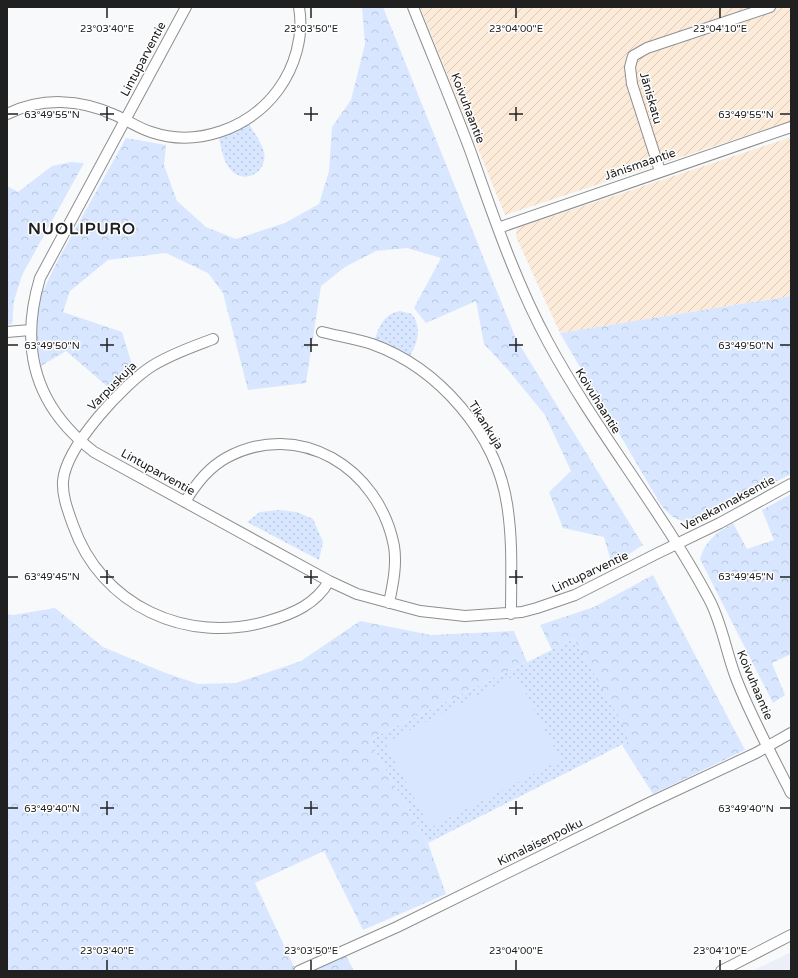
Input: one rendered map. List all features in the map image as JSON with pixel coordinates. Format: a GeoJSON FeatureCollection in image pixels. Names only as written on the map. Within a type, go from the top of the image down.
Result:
{"type":"FeatureCollection","features":[{"type":"Feature","properties":{"kind":"street","name":"Lintuparventie"},"geometry":{"type":"LineString","coordinates":[[186,7],[40,278],[33,302],[30,330],[34,366],[41,389],[53,411],[80,442],[94,452],[330,581],[357,594],[420,611],[465,616],[511,614],[537,608],[575,595],[677,545]]}},
{"type":"Feature","properties":{"kind":"street"},"geometry":{"type":"LineString","coordinates":[[7,114],[35,104],[60,101],[92,106],[152,133],[182,137],[216,133],[252,116],[274,96],[290,70],[299,42],[299,7]]}},
{"type":"Feature","properties":{"kind":"street","name":"Koivuhaantie"},"geometry":{"type":"LineString","coordinates":[[413,7],[443,78],[498,228],[534,315],[564,371],[588,411],[677,545],[710,601],[737,679],[791,793]]}},
{"type":"Feature","properties":{"kind":"street","name":"Jäniskatu"},"geometry":{"type":"LineString","coordinates":[[660,171],[631,79],[630,67],[633,56],[647,48],[770,7]]}},
{"type":"Feature","properties":{"kind":"street","name":"Jänismaantie"},"geometry":{"type":"LineString","coordinates":[[498,228],[791,127]]}},
{"type":"Feature","properties":{"kind":"street"},"geometry":{"type":"LineString","coordinates":[[7,332],[30,330]]}},
{"type":"Feature","properties":{"kind":"street","name":"Tikankuja"},"geometry":{"type":"LineString","coordinates":[[322,332],[372,344],[410,364],[449,394],[471,420],[493,460],[507,503],[512,546],[511,614]]}},
{"type":"Feature","properties":{"kind":"street","name":"Varpuskuja"},"geometry":{"type":"LineString","coordinates":[[213,339],[170,356],[138,376],[105,408],[80,442],[63,480],[68,509],[78,540],[88,560],[117,592],[135,604],[174,622],[215,629],[233,629],[260,624],[300,609],[322,593],[330,581]]}},
{"type":"Feature","properties":{"kind":"street"},"geometry":{"type":"LineString","coordinates":[[184,502],[209,470],[225,459],[241,451],[279,445],[294,446],[323,453],[336,458],[361,479],[372,492],[391,535],[395,568],[389,603]]}},
{"type":"Feature","properties":{"kind":"street","name":"Venekannaksentie"},"geometry":{"type":"LineString","coordinates":[[677,545],[791,484]]}},
{"type":"Feature","properties":{"kind":"street","name":"Kimalaisenpolku"},"geometry":{"type":"LineString","coordinates":[[299,971],[397,927],[647,804],[756,753],[791,733]]}},
{"type":"Feature","properties":{"kind":"street"},"geometry":{"type":"LineString","coordinates":[[720,971],[791,935]]}},
{"type":"Feature","properties":{"kind":"shaded area"},"geometry":{"type":"Polygon","coordinates":[[[420,7],[791,7],[791,121],[505,215],[420,7]]]}},
{"type":"Feature","properties":{"kind":"shaded area"},"geometry":{"type":"Polygon","coordinates":[[[791,137],[791,296],[560,333],[516,237],[517,228],[791,137]]]}},
{"type":"Feature","properties":{"kind":"shaded area"},"geometry":{"type":"Polygon","coordinates":[[[791,952],[791,971],[752,971],[791,952]]]}},
{"type":"Feature","properties":{"kind":"green space"},"geometry":{"type":"Polygon","coordinates":[[[362,7],[383,7],[516,339],[643,545],[612,565],[604,537],[563,528],[549,492],[571,471],[545,415],[509,371],[484,344],[476,301],[426,323],[414,308],[441,258],[407,248],[376,251],[345,267],[321,286],[306,383],[248,390],[223,293],[208,273],[166,253],[108,260],[70,291],[63,312],[122,332],[133,368],[109,388],[66,351],[41,366],[35,333],[40,297],[58,260],[126,138],[166,145],[164,165],[177,201],[206,227],[236,239],[285,223],[319,204],[329,171],[332,127],[351,100],[365,44],[362,7]]]}},
{"type":"Feature","properties":{"kind":"green space"},"geometry":{"type":"Polygon","coordinates":[[[247,121],[261,144],[264,152],[264,158],[263,164],[256,173],[245,177],[239,176],[230,169],[223,154],[218,134],[247,121]]]}},
{"type":"Feature","properties":{"kind":"green space"},"geometry":{"type":"Polygon","coordinates":[[[71,162],[84,163],[22,275],[14,301],[12,324],[7,325],[7,186],[18,192],[52,166],[71,162]]]}},
{"type":"Feature","properties":{"kind":"green space"},"geometry":{"type":"Polygon","coordinates":[[[791,296],[791,474],[701,520],[688,522],[678,520],[669,514],[661,505],[560,333],[791,296]]]}},
{"type":"Feature","properties":{"kind":"green space"},"geometry":{"type":"Polygon","coordinates":[[[400,311],[412,314],[418,331],[416,343],[408,359],[374,342],[382,322],[389,315],[400,311]]]}},
{"type":"Feature","properties":{"kind":"green space"},"geometry":{"type":"Polygon","coordinates":[[[791,494],[791,654],[772,663],[785,695],[773,703],[700,559],[708,542],[733,523],[747,549],[774,540],[762,510],[791,494]]]}},
{"type":"Feature","properties":{"kind":"green space"},"geometry":{"type":"Polygon","coordinates":[[[279,510],[297,512],[313,519],[323,542],[319,560],[247,522],[260,512],[279,510]]]}},
{"type":"Feature","properties":{"kind":"green space"},"geometry":{"type":"Polygon","coordinates":[[[653,575],[745,750],[653,794],[622,745],[630,740],[574,639],[552,650],[540,625],[594,607],[653,575]]]}},
{"type":"Feature","properties":{"kind":"green space"},"geometry":{"type":"Polygon","coordinates":[[[55,608],[103,647],[163,672],[198,684],[236,683],[301,661],[360,621],[431,635],[514,631],[527,662],[369,740],[428,843],[446,894],[363,930],[324,851],[255,883],[295,969],[291,971],[7,971],[7,614],[13,615],[55,608]]]}},
{"type":"Feature","properties":{"kind":"green space"},"geometry":{"type":"Polygon","coordinates":[[[574,639],[631,740],[428,843],[369,740],[574,639]]]}},
{"type":"Feature","properties":{"kind":"green space"},"geometry":{"type":"Polygon","coordinates":[[[516,675],[561,760],[430,828],[385,743],[516,675]]]}},
{"type":"Feature","properties":{"kind":"green space"},"geometry":{"type":"Polygon","coordinates":[[[345,954],[354,971],[307,971],[345,954]]]}},
{"type":"Feature","properties":{"kind":"district","name":"NUOLIPURO"},"geometry":{"type":"Point","coordinates":[82,228]}}]}
